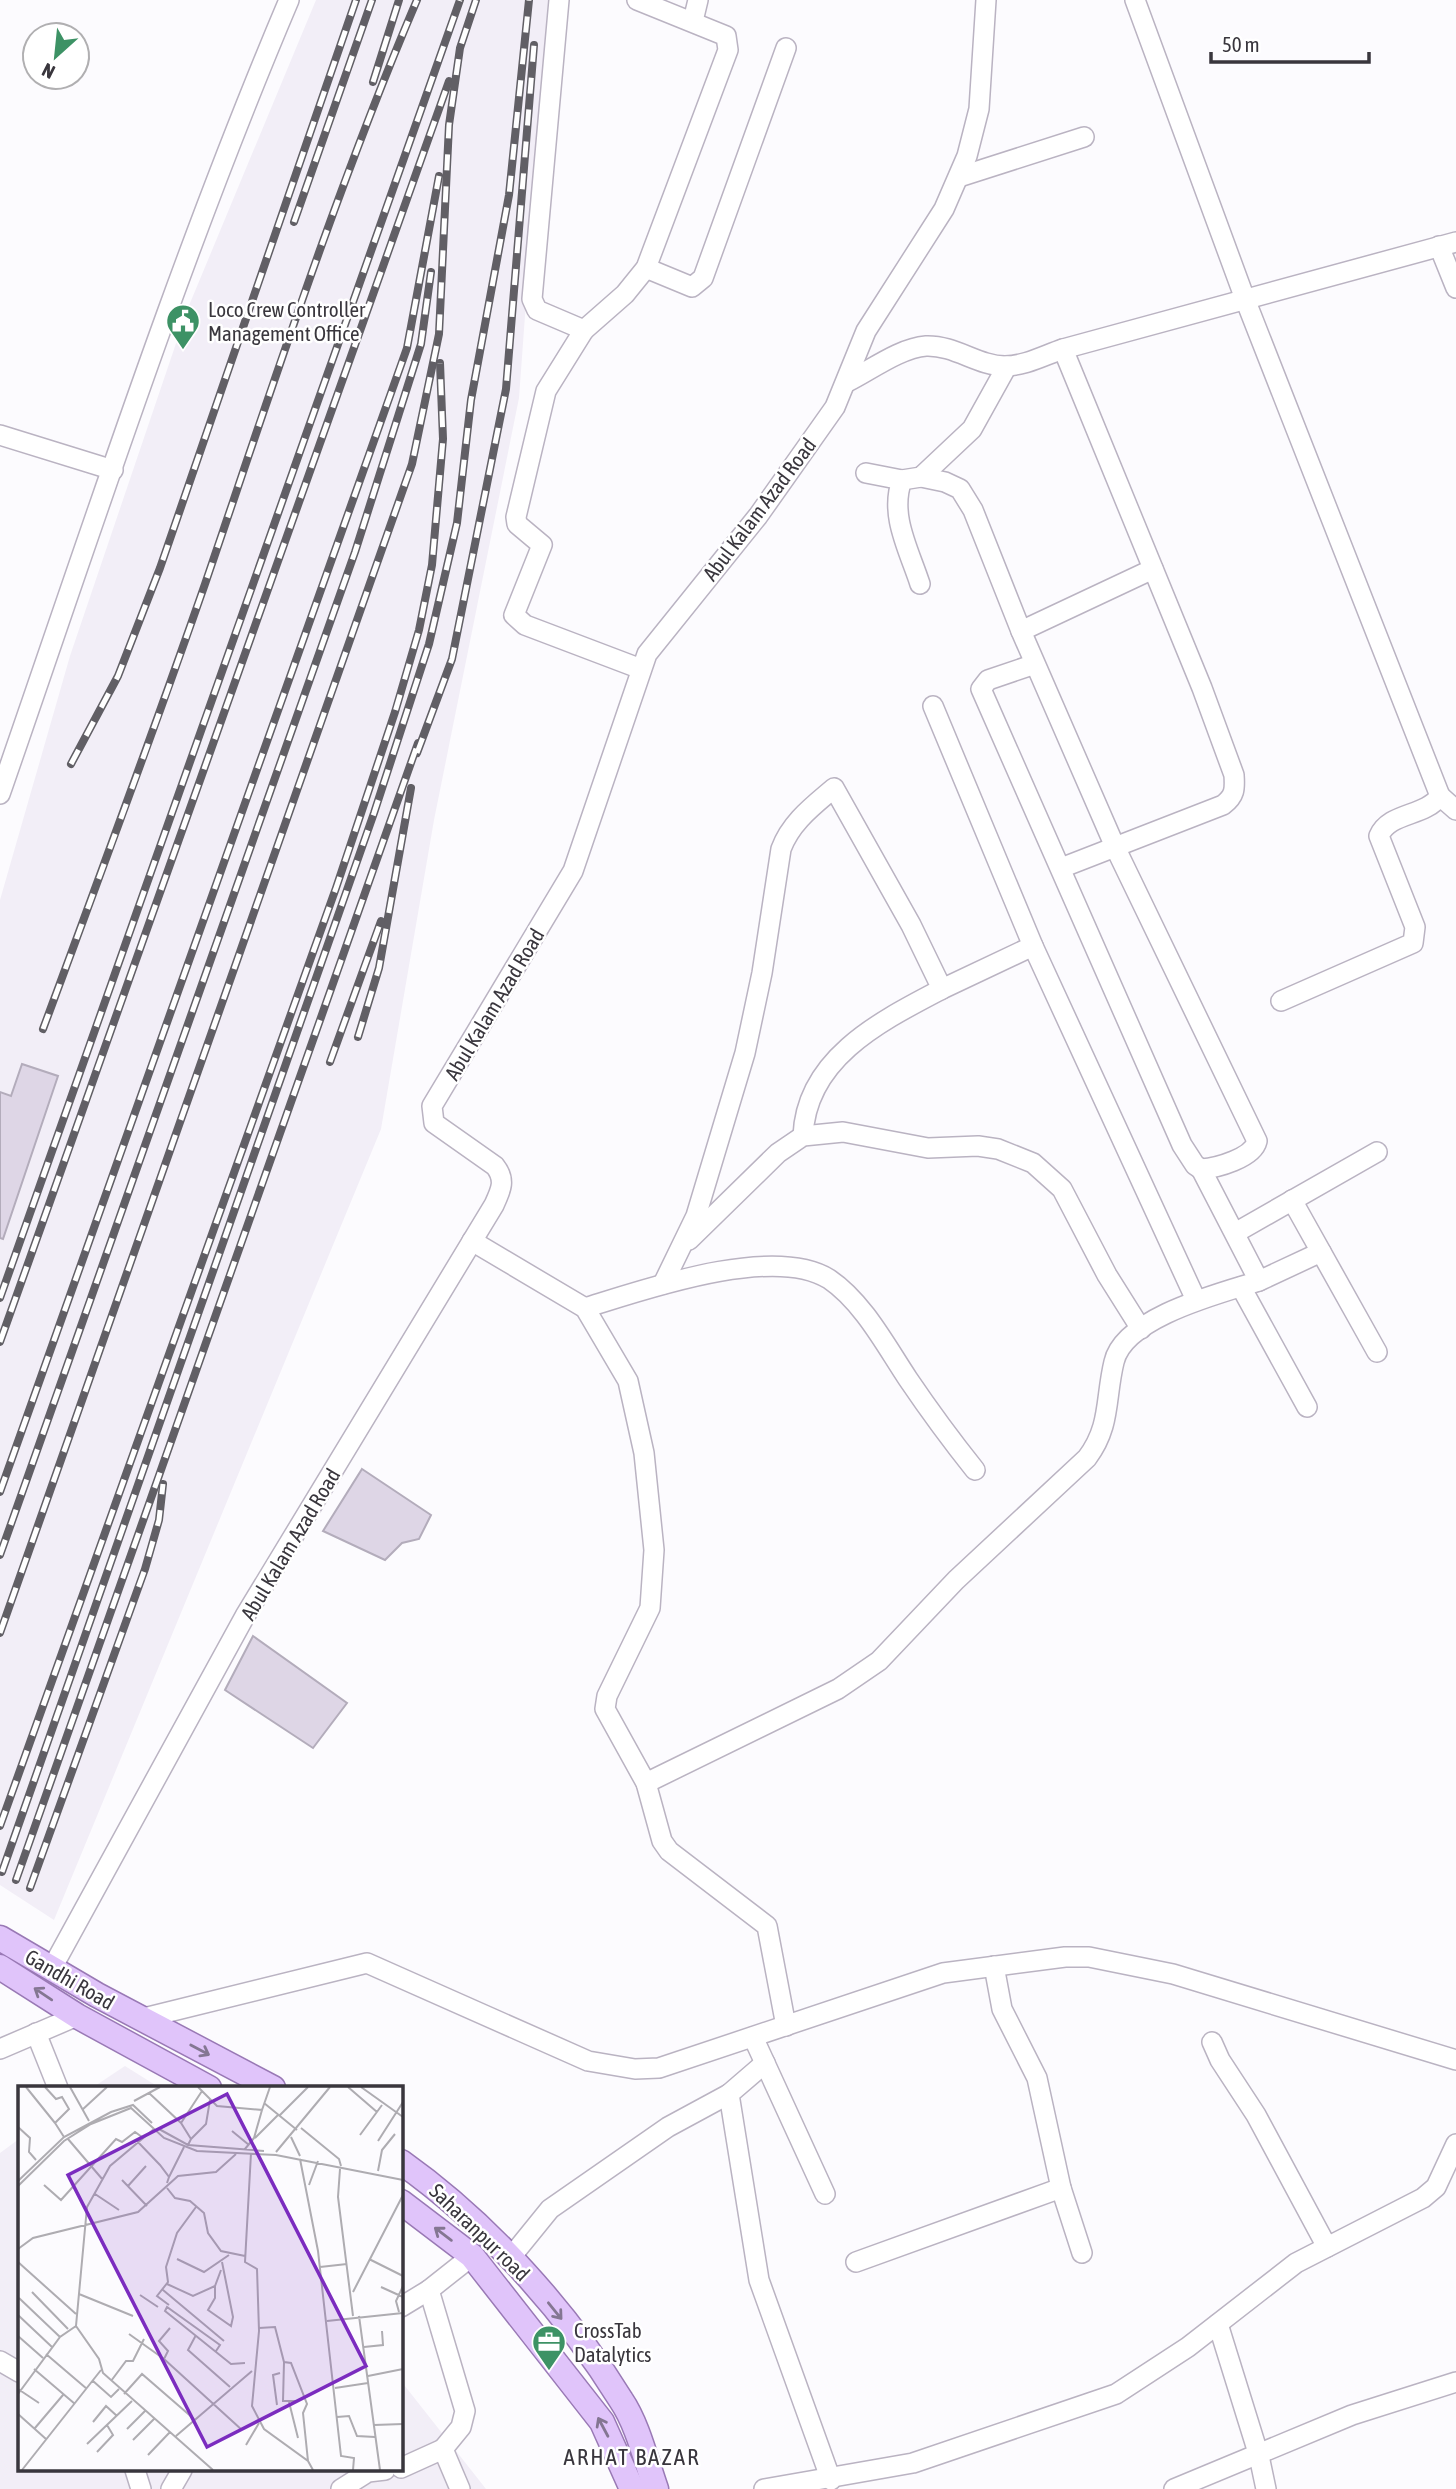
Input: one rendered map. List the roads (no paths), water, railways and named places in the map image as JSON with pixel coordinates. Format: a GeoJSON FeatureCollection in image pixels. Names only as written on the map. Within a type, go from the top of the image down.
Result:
{"type":"FeatureCollection","features":[{"type":"Feature","properties":{"kind":"main road","name":"Gandhi Road"},"geometry":{"type":"LineString","coordinates":[[0,1938],[140,2018]]}},
{"type":"Feature","properties":{"kind":"main road","name":"Gandhi Road"},"geometry":{"type":"LineString","coordinates":[[0,1967],[77,2017],[205,2086]]}},
{"type":"Feature","properties":{"kind":"main road"},"geometry":{"type":"LineString","coordinates":[[140,2018],[269,2086]]}},
{"type":"Feature","properties":{"kind":"main road","name":"Saharanpur road"},"geometry":{"type":"LineString","coordinates":[[402,2163],[433,2185],[511,2257],[623,2402],[656,2489]]}},
{"type":"Feature","properties":{"kind":"main road","name":"Saharanpur road"},"geometry":{"type":"LineString","coordinates":[[402,2203],[472,2256],[602,2422],[632,2489]]}},
{"type":"Feature","properties":{"kind":"street"},"geometry":{"type":"LineString","coordinates":[[0,794],[113,470],[249,95],[289,0]]}},
{"type":"Feature","properties":{"kind":"street"},"geometry":{"type":"LineString","coordinates":[[559,0],[532,299],[537,310],[584,330]]}},
{"type":"Feature","properties":{"kind":"street"},"geometry":{"type":"LineString","coordinates":[[637,0],[693,20],[726,36],[728,50],[646,268],[625,294],[584,330],[556,372],[539,411],[516,517],[517,524],[542,545],[514,615],[525,625],[640,669]]}},
{"type":"Feature","properties":{"kind":"street"},"geometry":{"type":"LineString","coordinates":[[693,20],[698,0]]}},
{"type":"Feature","properties":{"kind":"street","name":"Abul Kalam Azad Road"},"geometry":{"type":"LineString","coordinates":[[52,1968],[245,1616],[494,1205],[502,1188],[502,1175],[495,1166],[434,1123],[432,1106],[573,871],[640,669],[657,640],[780,487],[835,407],[848,382],[866,331],[933,230],[959,177],[979,109],[986,0]]}},
{"type":"Feature","properties":{"kind":"street"},"geometry":{"type":"LineString","coordinates":[[1135,0],[1245,299],[1440,796],[1456,810]]}},
{"type":"Feature","properties":{"kind":"street"},"geometry":{"type":"LineString","coordinates":[[646,268],[692,287],[703,278],[786,48]]}},
{"type":"Feature","properties":{"kind":"street"},"geometry":{"type":"LineString","coordinates":[[959,177],[1084,137]]}},
{"type":"Feature","properties":{"kind":"street"},"geometry":{"type":"LineString","coordinates":[[848,382],[911,349],[927,346],[1007,366],[1447,244],[1456,288]]}},
{"type":"Feature","properties":{"kind":"street"},"geometry":{"type":"LineString","coordinates":[[1061,868],[1116,849],[1223,805],[1231,798],[1235,789],[1234,775],[1202,688],[1063,349]]}},
{"type":"Feature","properties":{"kind":"street"},"geometry":{"type":"LineString","coordinates":[[920,584],[896,511],[896,495],[911,478],[972,429],[1007,366]]}},
{"type":"Feature","properties":{"kind":"street"},"geometry":{"type":"LineString","coordinates":[[0,435],[113,470]]}},
{"type":"Feature","properties":{"kind":"street"},"geometry":{"type":"LineString","coordinates":[[866,473],[945,482],[960,489],[973,510],[1021,631],[1116,849],[1257,1141],[1251,1151],[1221,1165],[1201,1169]]}},
{"type":"Feature","properties":{"kind":"street"},"geometry":{"type":"LineString","coordinates":[[1021,631],[1153,569]]}},
{"type":"Feature","properties":{"kind":"street"},"geometry":{"type":"LineString","coordinates":[[1035,664],[988,680],[981,689],[1158,1095],[1189,1157],[1201,1169],[1235,1233],[1250,1284],[1307,1407]]}},
{"type":"Feature","properties":{"kind":"street"},"geometry":{"type":"LineString","coordinates":[[933,706],[1033,946],[1196,1300]]}},
{"type":"Feature","properties":{"kind":"street"},"geometry":{"type":"LineString","coordinates":[[663,1284],[686,1242],[704,1194],[722,1123],[745,1053],[762,973],[781,849],[787,834],[801,816],[834,788],[911,925],[942,989]]}},
{"type":"Feature","properties":{"kind":"street"},"geometry":{"type":"LineString","coordinates":[[1281,1001],[1413,943],[1415,927],[1378,836],[1389,823],[1426,809],[1440,796]]}},
{"type":"Feature","properties":{"kind":"street"},"geometry":{"type":"LineString","coordinates":[[803,1136],[804,1113],[812,1092],[845,1050],[880,1021],[1033,946]]}},
{"type":"Feature","properties":{"kind":"street"},"geometry":{"type":"LineString","coordinates":[[686,1242],[778,1153],[803,1136],[843,1132],[928,1148],[978,1146],[1009,1152],[1033,1163],[1062,1189],[1107,1275],[1141,1329]]}},
{"type":"Feature","properties":{"kind":"street"},"geometry":{"type":"LineString","coordinates":[[1235,1233],[1377,1152]]}},
{"type":"Feature","properties":{"kind":"street"},"geometry":{"type":"LineString","coordinates":[[1293,1200],[1377,1352]]}},
{"type":"Feature","properties":{"kind":"street"},"geometry":{"type":"LineString","coordinates":[[472,1241],[585,1308],[624,1370],[644,1453],[654,1550],[650,1608],[607,1696],[605,1709],[646,1783],[662,1840],[668,1851],[766,1926],[786,2026]]}},
{"type":"Feature","properties":{"kind":"street"},"geometry":{"type":"LineString","coordinates":[[646,1783],[838,1689],[879,1661],[956,1580],[1087,1458],[1101,1440],[1116,1355],[1123,1343],[1141,1329],[1196,1300],[1250,1284],[1321,1252]]}},
{"type":"Feature","properties":{"kind":"street"},"geometry":{"type":"LineString","coordinates":[[585,1308],[683,1278],[779,1265],[826,1277],[839,1287],[868,1320],[940,1426],[975,1470]]}},
{"type":"Feature","properties":{"kind":"street"},"geometry":{"type":"LineString","coordinates":[[140,2018],[367,1963],[380,1966],[587,2061],[635,2069],[659,2068],[943,1973],[1065,1957],[1089,1957],[1173,1974],[1456,2060]]}},
{"type":"Feature","properties":{"kind":"street"},"geometry":{"type":"LineString","coordinates":[[994,1966],[1002,2009],[1037,2078],[1061,2188],[1082,2253]]}},
{"type":"Feature","properties":{"kind":"street"},"geometry":{"type":"LineString","coordinates":[[0,2049],[77,2017]]}},
{"type":"Feature","properties":{"kind":"street"},"geometry":{"type":"LineString","coordinates":[[36,2033],[57,2086]]}},
{"type":"Feature","properties":{"kind":"street"},"geometry":{"type":"LineString","coordinates":[[753,2037],[825,2194]]}},
{"type":"Feature","properties":{"kind":"street"},"geometry":{"type":"LineString","coordinates":[[1212,2042],[1220,2060],[1256,2115],[1327,2247]]}},
{"type":"Feature","properties":{"kind":"street"},"geometry":{"type":"LineString","coordinates":[[511,2257],[538,2220],[550,2209],[668,2127],[729,2094],[765,2063]]}},
{"type":"Feature","properties":{"kind":"street"},"geometry":{"type":"LineString","coordinates":[[729,2094],[759,2280],[831,2480]]}},
{"type":"Feature","properties":{"kind":"street"},"geometry":{"type":"LineString","coordinates":[[774,2488],[831,2480],[913,2463],[1116,2394],[1218,2324],[1296,2263],[1423,2198],[1436,2188],[1456,2144]]}},
{"type":"Feature","properties":{"kind":"street"},"geometry":{"type":"LineString","coordinates":[[856,2262],[1061,2188]]}},
{"type":"Feature","properties":{"kind":"street"},"geometry":{"type":"LineString","coordinates":[[402,2306],[429,2290],[472,2256]]}},
{"type":"Feature","properties":{"kind":"street"},"geometry":{"type":"LineString","coordinates":[[402,2468],[443,2449],[461,2427],[465,2411],[429,2290]]}},
{"type":"Feature","properties":{"kind":"street"},"geometry":{"type":"LineString","coordinates":[[1218,2324],[1259,2456],[1266,2489]]}},
{"type":"Feature","properties":{"kind":"street"},"geometry":{"type":"LineString","coordinates":[[0,2361],[18,2371]]}},
{"type":"Feature","properties":{"kind":"street"},"geometry":{"type":"LineString","coordinates":[[1174,2489],[1259,2456],[1352,2415],[1456,2382]]}},
{"type":"Feature","properties":{"kind":"street"},"geometry":{"type":"LineString","coordinates":[[443,2449],[460,2489]]}},
{"type":"Feature","properties":{"kind":"street"},"geometry":{"type":"LineString","coordinates":[[136,2472],[141,2489]]}},
{"type":"Feature","properties":{"kind":"street"},"geometry":{"type":"LineString","coordinates":[[171,2489],[180,2472]]}},
{"type":"Feature","properties":{"kind":"street"},"geometry":{"type":"LineString","coordinates":[[341,2489],[368,2472]]}},
{"type":"Feature","properties":{"kind":"railway"},"geometry":{"type":"LineString","coordinates":[[71,764],[118,676],[160,568],[356,0]]}},
{"type":"Feature","properties":{"kind":"railway"},"geometry":{"type":"LineString","coordinates":[[294,222],[372,0]]}},
{"type":"Feature","properties":{"kind":"railway"},"geometry":{"type":"LineString","coordinates":[[373,82],[399,0]]}},
{"type":"Feature","properties":{"kind":"railway"},"geometry":{"type":"LineString","coordinates":[[43,1029],[185,640],[332,217],[417,0]]}},
{"type":"Feature","properties":{"kind":"railway"},"geometry":{"type":"LineString","coordinates":[[0,1298],[460,0]]}},
{"type":"Feature","properties":{"kind":"railway"},"geometry":{"type":"LineString","coordinates":[[0,1633],[412,464],[439,334],[449,125],[460,48],[476,0]]}},
{"type":"Feature","properties":{"kind":"railway"},"geometry":{"type":"LineString","coordinates":[[2,1872],[374,813],[429,644],[457,523],[471,400],[509,195],[529,0]]}},
{"type":"Feature","properties":{"kind":"railway"},"geometry":{"type":"LineString","coordinates":[[417,753],[452,659],[506,389],[534,45]]}},
{"type":"Feature","properties":{"kind":"railway"},"geometry":{"type":"LineString","coordinates":[[0,1342],[449,81]]}},
{"type":"Feature","properties":{"kind":"railway"},"geometry":{"type":"LineString","coordinates":[[0,1492],[407,348],[439,176]]}},
{"type":"Feature","properties":{"kind":"railway"},"geometry":{"type":"LineString","coordinates":[[0,1555],[355,552],[421,344],[431,272]]}},
{"type":"Feature","properties":{"kind":"railway"},"geometry":{"type":"LineString","coordinates":[[0,1826],[336,888],[395,712],[419,630],[432,565],[443,439],[440,363]]}},
{"type":"Feature","properties":{"kind":"railway"},"geometry":{"type":"LineString","coordinates":[[16,1880],[418,743]]}},
{"type":"Feature","properties":{"kind":"railway"},"geometry":{"type":"LineString","coordinates":[[358,1037],[379,968],[411,788]]}},
{"type":"Feature","properties":{"kind":"railway"},"geometry":{"type":"LineString","coordinates":[[330,1062],[381,921]]}},
{"type":"Feature","properties":{"kind":"railway"},"geometry":{"type":"LineString","coordinates":[[30,1888],[145,1569],[159,1520],[163,1484]]}},
{"type":"Feature","properties":{"kind":"place","name":"Loco Crew Controller Management Office"},"geometry":{"type":"Point","coordinates":[183,351]}},
{"type":"Feature","properties":{"kind":"place","name":"CrossTab Datalytics"},"geometry":{"type":"Point","coordinates":[549,2372]}},
{"type":"Feature","properties":{"kind":"district","name":"ARHAT BAZAR"},"geometry":{"type":"Point","coordinates":[632,2457]}}]}
